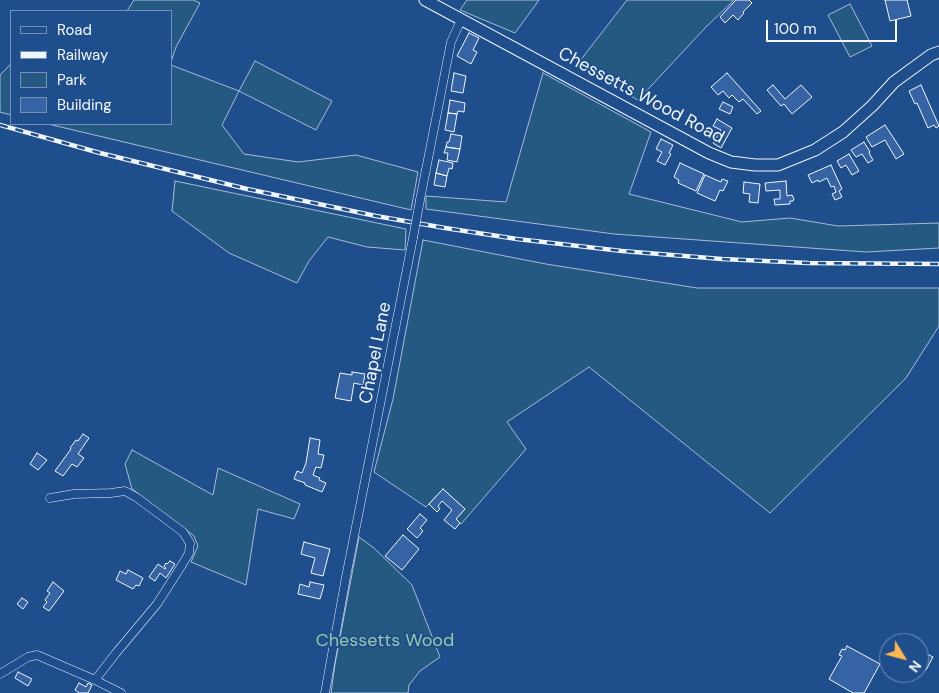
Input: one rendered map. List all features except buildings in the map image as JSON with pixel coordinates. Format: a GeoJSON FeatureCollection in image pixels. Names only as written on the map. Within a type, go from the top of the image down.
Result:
{"type":"FeatureCollection","features":[{"type":"Feature","properties":{"kind":"street","name":"Chessetts Wood Road"},"geometry":{"type":"LineString","coordinates":[[424,0],[709,153],[731,162],[755,165],[778,165],[815,150],[843,132],[872,106],[894,82],[931,55],[939,52]]}},
{"type":"Feature","properties":{"kind":"street","name":"Chapel Lane"},"geometry":{"type":"LineString","coordinates":[[325,693],[451,42],[461,20]]}},
{"type":"Feature","properties":{"kind":"street"},"geometry":{"type":"LineString","coordinates":[[50,498],[74,494],[125,491],[183,532],[190,543],[189,553],[182,566],[157,604],[95,680]]}},
{"type":"Feature","properties":{"kind":"street"},"geometry":{"type":"LineString","coordinates":[[0,674],[28,657],[37,655],[121,693]]}},
{"type":"Feature","properties":{"kind":"green space"},"geometry":{"type":"Polygon","coordinates":[[[134,0],[193,0],[200,3],[176,47],[172,59],[172,10],[128,10],[134,0]]]}},
{"type":"Feature","properties":{"kind":"green space"},"geometry":{"type":"Polygon","coordinates":[[[467,0],[539,0],[515,33],[460,10],[467,0]]]}},
{"type":"Feature","properties":{"kind":"green space"},"geometry":{"type":"Polygon","coordinates":[[[627,0],[734,0],[705,28],[638,100],[576,66],[627,0]]]}},
{"type":"Feature","properties":{"kind":"green space"},"geometry":{"type":"Polygon","coordinates":[[[850,4],[872,46],[850,57],[828,15],[850,4]]]}},
{"type":"Feature","properties":{"kind":"green space"},"geometry":{"type":"Polygon","coordinates":[[[255,61],[332,101],[316,130],[239,91],[255,61]]]}},
{"type":"Feature","properties":{"kind":"green space"},"geometry":{"type":"Polygon","coordinates":[[[10,65],[10,115],[0,112],[0,75],[10,65]]]}},
{"type":"Feature","properties":{"kind":"green space"},"geometry":{"type":"Polygon","coordinates":[[[172,65],[239,91],[222,125],[244,154],[298,162],[356,155],[418,172],[411,210],[52,125],[172,125],[172,65]]]}},
{"type":"Feature","properties":{"kind":"green space"},"geometry":{"type":"Polygon","coordinates":[[[543,73],[651,132],[629,194],[742,222],[790,218],[838,226],[939,223],[939,248],[866,252],[614,234],[426,209],[426,196],[506,202],[543,73]]]}},
{"type":"Feature","properties":{"kind":"green space"},"geometry":{"type":"Polygon","coordinates":[[[175,181],[406,229],[405,250],[367,247],[328,237],[309,261],[297,283],[229,253],[172,211],[175,181]]]}},
{"type":"Feature","properties":{"kind":"green space"},"geometry":{"type":"Polygon","coordinates":[[[423,240],[546,264],[697,288],[939,288],[939,326],[906,378],[770,513],[589,367],[507,422],[526,449],[461,524],[456,519],[465,509],[443,489],[426,507],[374,472],[393,399],[423,240]]]}},
{"type":"Feature","properties":{"kind":"green space"},"geometry":{"type":"Polygon","coordinates":[[[132,450],[213,495],[218,468],[300,504],[294,519],[258,509],[246,585],[191,562],[198,546],[194,536],[132,489],[125,464],[132,450]]]}},
{"type":"Feature","properties":{"kind":"green space","name":"Chessetts Wood"},"geometry":{"type":"Polygon","coordinates":[[[359,537],[374,548],[412,585],[440,657],[420,671],[409,685],[408,693],[331,693],[359,537]]]}},
{"type":"Feature","properties":{"kind":"railway"},"geometry":{"type":"LineString","coordinates":[[0,125],[100,153],[247,189],[376,216],[517,239],[622,251],[722,259],[808,263],[939,264]]}}]}
